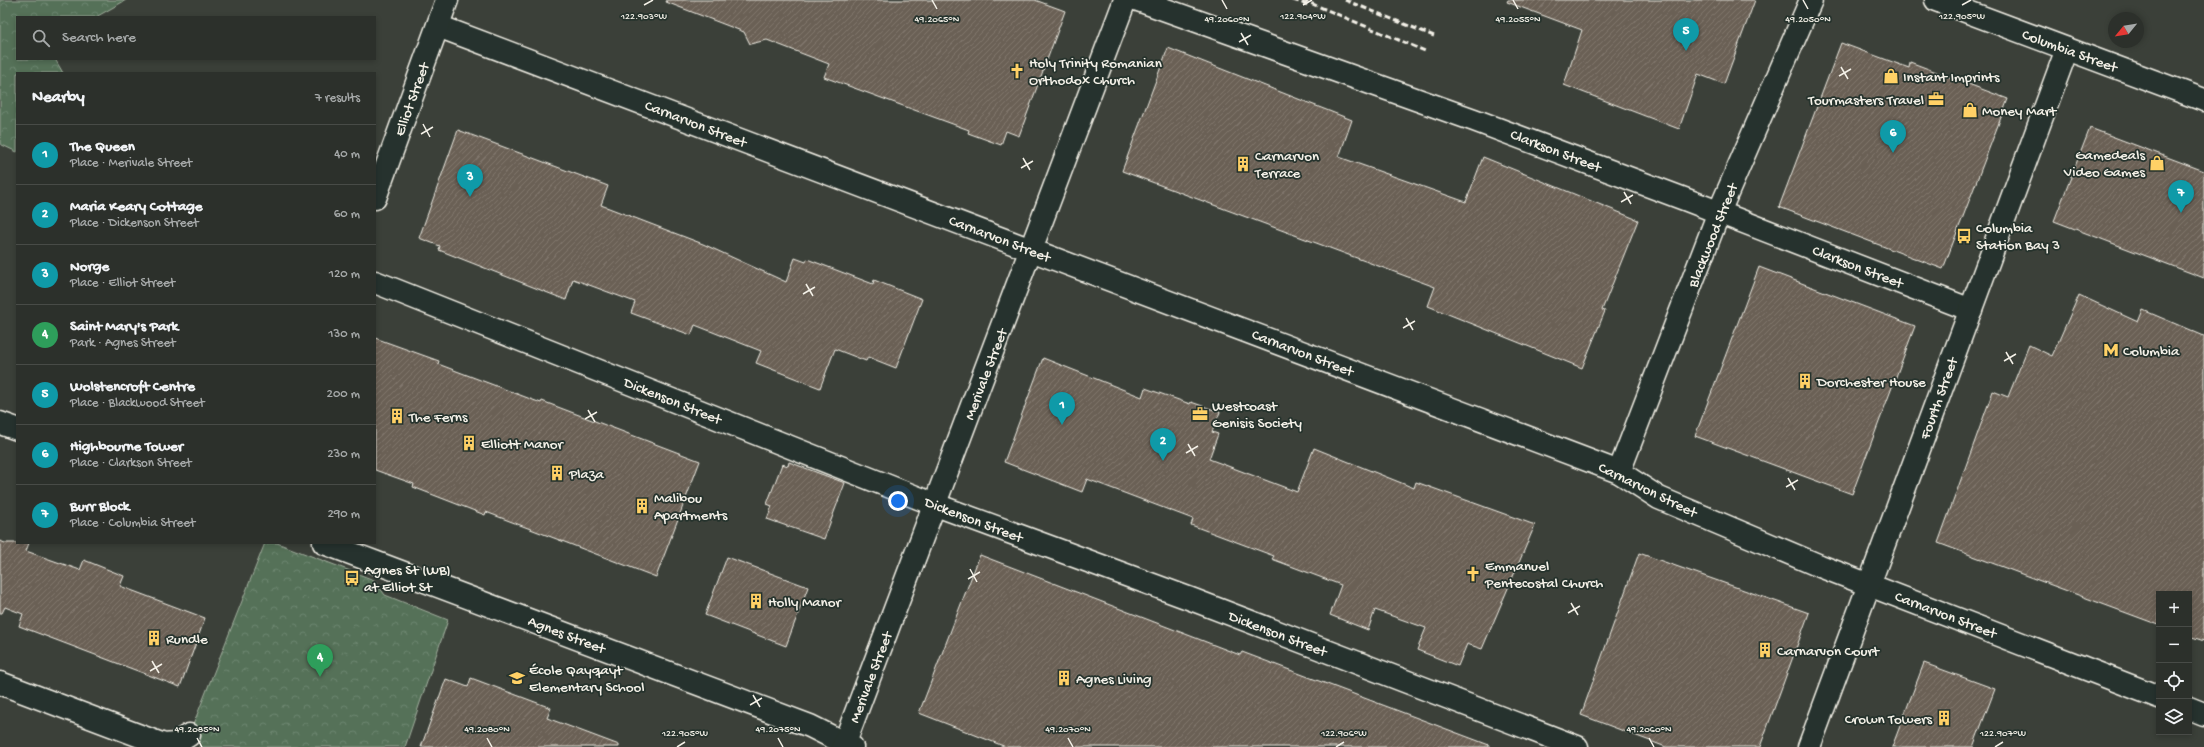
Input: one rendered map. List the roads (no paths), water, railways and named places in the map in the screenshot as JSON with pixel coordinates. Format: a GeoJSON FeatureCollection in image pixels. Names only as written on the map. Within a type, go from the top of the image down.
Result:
{"type":"FeatureCollection","features":[{"type":"Feature","properties":{"kind":"street","name":"Elliot Street"},"geometry":{"type":"LineString","coordinates":[[376,195],[447,0]]}},
{"type":"Feature","properties":{"kind":"street","name":"Merivale Street"},"geometry":{"type":"LineString","coordinates":[[846,746],[1125,0]]}},
{"type":"Feature","properties":{"kind":"street","name":"Clarkson Street"},"geometry":{"type":"LineString","coordinates":[[1138,0],[1474,120],[1720,212],[1971,310]]}},
{"type":"Feature","properties":{"kind":"street","name":"Blackwood Street"},"geometry":{"type":"LineString","coordinates":[[1619,472],[1720,212],[1811,0]]}},
{"type":"Feature","properties":{"kind":"street","name":"Columbia Street"},"geometry":{"type":"LineString","coordinates":[[1936,0],[2204,100]]}},
{"type":"Feature","properties":{"kind":"street","name":"Carnarvon Street"},"geometry":{"type":"LineString","coordinates":[[438,26],[1619,472],[1659,498],[1868,585],[2156,696]]}},
{"type":"Feature","properties":{"kind":"street","name":"Fourth Street"},"geometry":{"type":"LineString","coordinates":[[1809,747],[2067,49]]}},
{"type":"Feature","properties":{"kind":"street","name":"Dickenson Street"},"geometry":{"type":"LineString","coordinates":[[376,282],[936,505],[1198,602],[1530,739],[1577,747]]}},
{"type":"Feature","properties":{"kind":"street","name":"Agnes Street"},"geometry":{"type":"LineString","coordinates":[[327,544],[810,726],[846,746]]}},
{"type":"Feature","properties":{"kind":"street"},"geometry":{"type":"LineString","coordinates":[[0,683],[164,745],[175,744],[189,735]]}},
{"type":"Feature","properties":{"kind":"street"},"geometry":{"type":"LineString","coordinates":[[2192,709],[2204,714]]}},
{"type":"Feature","properties":{"kind":"railway"},"geometry":{"type":"LineString","coordinates":[[1293,0],[1308,5]]}},
{"type":"Feature","properties":{"kind":"railway"},"geometry":{"type":"LineString","coordinates":[[1303,0],[1425,51]]}},
{"type":"Feature","properties":{"kind":"railway"},"geometry":{"type":"LineString","coordinates":[[1345,0],[1434,36]]}},
{"type":"Feature","properties":{"kind":"place","name":"Wolstencroft Centre"},"geometry":{"type":"Point","coordinates":[1686,51]}},
{"type":"Feature","properties":{"kind":"place","name":"Holy Trinity Romanian Orthodox Church"},"geometry":{"type":"Point","coordinates":[1017,71]}},
{"type":"Feature","properties":{"kind":"place","name":"Instant Imprints"},"geometry":{"type":"Point","coordinates":[1891,76]}},
{"type":"Feature","properties":{"kind":"place","name":"Tourmasters Travel"},"geometry":{"type":"Point","coordinates":[1936,99]}},
{"type":"Feature","properties":{"kind":"place","name":"Money Mart"},"geometry":{"type":"Point","coordinates":[1970,110]}},
{"type":"Feature","properties":{"kind":"place","name":"Highbourne Tower"},"geometry":{"type":"Point","coordinates":[1893,153]}},
{"type":"Feature","properties":{"kind":"place","name":"Gamedeals Video Games"},"geometry":{"type":"Point","coordinates":[2157,163]}},
{"type":"Feature","properties":{"kind":"place","name":"Carnarvon Terrace"},"geometry":{"type":"Point","coordinates":[1243,164]}},
{"type":"Feature","properties":{"kind":"place","name":"Norge"},"geometry":{"type":"Point","coordinates":[470,197]}},
{"type":"Feature","properties":{"kind":"place","name":"Burr Block"},"geometry":{"type":"Point","coordinates":[2181,213]}},
{"type":"Feature","properties":{"kind":"place","name":"Columbia Station Bay 3"},"geometry":{"type":"Point","coordinates":[1964,236]}},
{"type":"Feature","properties":{"kind":"place","name":"Columbia"},"geometry":{"type":"Point","coordinates":[2111,350]}},
{"type":"Feature","properties":{"kind":"place","name":"Dorchester House"},"geometry":{"type":"Point","coordinates":[1805,381]}},
{"type":"Feature","properties":{"kind":"place","name":"Westcoast Genisis Society"},"geometry":{"type":"Point","coordinates":[1200,414]}},
{"type":"Feature","properties":{"kind":"place","name":"The Ferns"},"geometry":{"type":"Point","coordinates":[397,416]}},
{"type":"Feature","properties":{"kind":"place","name":"The Queen"},"geometry":{"type":"Point","coordinates":[1062,425]}},
{"type":"Feature","properties":{"kind":"place","name":"Elliott Manor"},"geometry":{"type":"Point","coordinates":[469,443]}},
{"type":"Feature","properties":{"kind":"place","name":"Maria Keary Cottage"},"geometry":{"type":"Point","coordinates":[1163,461]}},
{"type":"Feature","properties":{"kind":"place","name":"Plaza"},"geometry":{"type":"Point","coordinates":[557,473]}},
{"type":"Feature","properties":{"kind":"place","name":"Malibou Apartments"},"geometry":{"type":"Point","coordinates":[642,506]}},
{"type":"Feature","properties":{"kind":"place","name":"Emmanuel Pentecostal Church"},"geometry":{"type":"Point","coordinates":[1473,574]}},
{"type":"Feature","properties":{"kind":"place","name":"Agnes St (WB) at Elliot St"},"geometry":{"type":"Point","coordinates":[352,578]}},
{"type":"Feature","properties":{"kind":"place","name":"Holly Manor"},"geometry":{"type":"Point","coordinates":[756,601]}},
{"type":"Feature","properties":{"kind":"place","name":"Rundle"},"geometry":{"type":"Point","coordinates":[154,638]}},
{"type":"Feature","properties":{"kind":"place","name":"Carnarvon Court"},"geometry":{"type":"Point","coordinates":[1765,650]}},
{"type":"Feature","properties":{"kind":"place","name":"Saint Mary's Park"},"geometry":{"type":"Point","coordinates":[320,677]}},
{"type":"Feature","properties":{"kind":"place","name":"École Qayqayt Elementary School"},"geometry":{"type":"Point","coordinates":[517,678]}},
{"type":"Feature","properties":{"kind":"place","name":"Agnes Living"},"geometry":{"type":"Point","coordinates":[1064,678]}},
{"type":"Feature","properties":{"kind":"place","name":"Crown Towers"},"geometry":{"type":"Point","coordinates":[1944,718]}}]}
